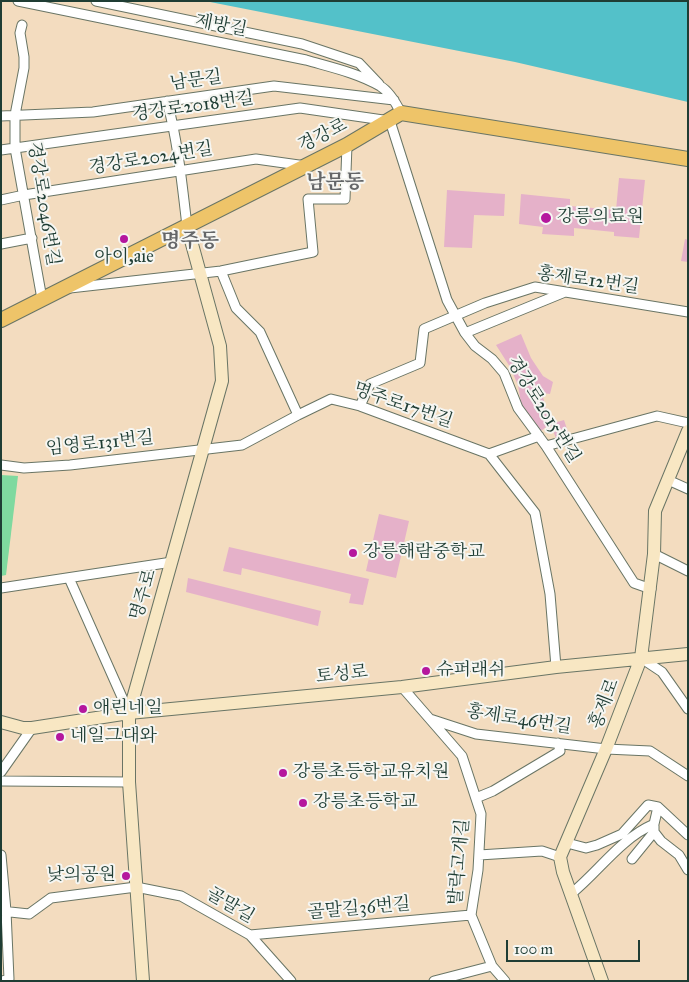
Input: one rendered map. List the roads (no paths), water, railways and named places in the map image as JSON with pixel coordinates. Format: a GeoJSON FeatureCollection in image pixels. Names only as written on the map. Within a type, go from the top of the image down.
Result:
{"type":"FeatureCollection","features":[{"type":"Feature","properties":{"kind":"main road","name":"경강로"},"geometry":{"type":"LineString","coordinates":[[1,320],[306,166],[390,121],[401,113]]}},
{"type":"Feature","properties":{"kind":"main road"},"geometry":{"type":"LineString","coordinates":[[401,113],[688,159]]}},
{"type":"Feature","properties":{"kind":"street","name":"제방길"},"geometry":{"type":"LineString","coordinates":[[18,1],[306,60],[344,71],[381,86],[394,100],[401,113]]}},
{"type":"Feature","properties":{"kind":"street"},"geometry":{"type":"LineString","coordinates":[[96,1],[302,44],[360,63],[381,86]]}},
{"type":"Feature","properties":{"kind":"street","name":"경강로2046번길"},"geometry":{"type":"LineString","coordinates":[[22,25],[20,33],[24,68],[15,115],[15,148],[42,299]]}},
{"type":"Feature","properties":{"kind":"street","name":"남문길"},"geometry":{"type":"LineString","coordinates":[[1,116],[92,112],[274,86],[394,100]]}},
{"type":"Feature","properties":{"kind":"street"},"geometry":{"type":"LineString","coordinates":[[167,101],[174,126],[187,226]]}},
{"type":"Feature","properties":{"kind":"street","name":"경강로2018번길"},"geometry":{"type":"LineString","coordinates":[[1,150],[300,108],[390,121]]}},
{"type":"Feature","properties":{"kind":"street","name":"경강로2015번길"},"geometry":{"type":"LineString","coordinates":[[390,121],[447,300],[455,316],[475,346],[492,359],[504,373],[518,408],[546,446],[634,583],[651,589]]}},
{"type":"Feature","properties":{"kind":"street"},"geometry":{"type":"LineString","coordinates":[[64,289],[221,271],[313,252],[308,199],[344,199],[346,145]]}},
{"type":"Feature","properties":{"kind":"street","name":"경강로2024번길"},"geometry":{"type":"LineString","coordinates":[[1,200],[256,159],[306,166]]}},
{"type":"Feature","properties":{"kind":"street","name":"명주로"},"geometry":{"type":"LineString","coordinates":[[143,981],[129,782],[129,713],[222,381],[220,346],[187,226]]}},
{"type":"Feature","properties":{"kind":"street"},"geometry":{"type":"LineString","coordinates":[[1,244],[32,238]]}},
{"type":"Feature","properties":{"kind":"street"},"geometry":{"type":"LineString","coordinates":[[221,271],[236,308],[260,332],[298,415]]}},
{"type":"Feature","properties":{"kind":"street","name":"홍제로12번길"},"geometry":{"type":"LineString","coordinates":[[360,406],[370,384],[420,363],[424,329],[485,303],[535,287],[688,312]]}},
{"type":"Feature","properties":{"kind":"street"},"geometry":{"type":"LineString","coordinates":[[465,333],[565,292]]}},
{"type":"Feature","properties":{"kind":"street","name":"명주로17번길"},"geometry":{"type":"LineString","coordinates":[[203,450],[242,445],[330,399],[360,406],[489,454]]}},
{"type":"Feature","properties":{"kind":"street"},"geometry":{"type":"LineString","coordinates":[[546,446],[657,416],[688,423]]}},
{"type":"Feature","properties":{"kind":"street","name":"홍제로"},"geometry":{"type":"LineString","coordinates":[[560,857],[568,843],[641,658],[651,589],[655,511],[688,431]]}},
{"type":"Feature","properties":{"kind":"street"},"geometry":{"type":"LineString","coordinates":[[539,436],[489,454],[535,514],[550,594],[556,667]]}},
{"type":"Feature","properties":{"kind":"street","name":"임영로131번길"},"geometry":{"type":"LineString","coordinates":[[1,465],[24,468],[70,465],[203,450]]}},
{"type":"Feature","properties":{"kind":"street"},"geometry":{"type":"LineString","coordinates":[[668,480],[688,489]]}},
{"type":"Feature","properties":{"kind":"street"},"geometry":{"type":"LineString","coordinates":[[654,554],[688,571]]}},
{"type":"Feature","properties":{"kind":"street"},"geometry":{"type":"LineString","coordinates":[[1,588],[172,562]]}},
{"type":"Feature","properties":{"kind":"street"},"geometry":{"type":"LineString","coordinates":[[69,578],[129,713]]}},
{"type":"Feature","properties":{"kind":"street","name":"토성로"},"geometry":{"type":"LineString","coordinates":[[1,722],[23,728],[32,728],[129,713],[402,687],[556,667],[688,654]]}},
{"type":"Feature","properties":{"kind":"street"},"geometry":{"type":"LineString","coordinates":[[641,658],[662,672],[688,709]]}},
{"type":"Feature","properties":{"kind":"street","name":"발락고개길"},"geometry":{"type":"LineString","coordinates":[[402,687],[462,756],[481,814],[479,855],[471,915],[492,966],[505,981]]}},
{"type":"Feature","properties":{"kind":"street","name":"홍제로46번길"},"geometry":{"type":"LineString","coordinates":[[428,718],[476,734],[606,749],[650,751],[688,776]]}},
{"type":"Feature","properties":{"kind":"street"},"geometry":{"type":"LineString","coordinates":[[1,772],[32,728]]}},
{"type":"Feature","properties":{"kind":"street","name":"발락고개길"},"geometry":{"type":"LineString","coordinates":[[476,798],[493,791],[560,751],[558,743]]}},
{"type":"Feature","properties":{"kind":"street"},"geometry":{"type":"LineString","coordinates":[[1,781],[129,782]]}},
{"type":"Feature","properties":{"kind":"street"},"geometry":{"type":"LineString","coordinates":[[568,843],[586,848],[622,834],[648,805],[658,807],[688,835]]}},
{"type":"Feature","properties":{"kind":"street"},"geometry":{"type":"LineString","coordinates":[[632,859],[654,828],[658,807]]}},
{"type":"Feature","properties":{"kind":"street"},"geometry":{"type":"LineString","coordinates":[[654,828],[661,841],[679,855],[688,870]]}},
{"type":"Feature","properties":{"kind":"street"},"geometry":{"type":"LineString","coordinates":[[572,893],[587,881],[617,849],[641,830],[654,828]]}},
{"type":"Feature","properties":{"kind":"street"},"geometry":{"type":"LineString","coordinates":[[479,855],[542,851],[560,857],[602,981]]}},
{"type":"Feature","properties":{"kind":"street"},"geometry":{"type":"LineString","coordinates":[[1,855],[9,980],[2,981]]}},
{"type":"Feature","properties":{"kind":"street","name":"골말길"},"geometry":{"type":"LineString","coordinates":[[4,911],[29,914],[51,898],[136,887],[181,896],[250,935],[291,981]]}},
{"type":"Feature","properties":{"kind":"street","name":"골말길36번길"},"geometry":{"type":"LineString","coordinates":[[250,935],[471,915]]}},
{"type":"Feature","properties":{"kind":"street"},"geometry":{"type":"LineString","coordinates":[[434,981],[492,966]]}},
{"type":"Feature","properties":{"kind":"water"},"geometry":{"type":"Polygon","coordinates":[[[205,1],[688,1],[688,102],[515,62],[205,1]]]}},
{"type":"Feature","properties":{"kind":"place","name":"강릉의료원"},"geometry":{"type":"Point","coordinates":[546,218]}},
{"type":"Feature","properties":{"kind":"place","name":"아이,aie"},"geometry":{"type":"Point","coordinates":[124,239]}},
{"type":"Feature","properties":{"kind":"place","name":"강릉해람중학교"},"geometry":{"type":"Point","coordinates":[353,553]}},
{"type":"Feature","properties":{"kind":"place","name":"슈퍼래쉬"},"geometry":{"type":"Point","coordinates":[426,671]}},
{"type":"Feature","properties":{"kind":"place","name":"애린네일"},"geometry":{"type":"Point","coordinates":[83,709]}},
{"type":"Feature","properties":{"kind":"place","name":"네일그대와"},"geometry":{"type":"Point","coordinates":[60,737]}},
{"type":"Feature","properties":{"kind":"place","name":"강릉초등학교유치원"},"geometry":{"type":"Point","coordinates":[283,773]}},
{"type":"Feature","properties":{"kind":"place","name":"강릉초등학교"},"geometry":{"type":"Point","coordinates":[303,803]}},
{"type":"Feature","properties":{"kind":"place","name":"낮의공원"},"geometry":{"type":"Point","coordinates":[126,876]}},
{"type":"Feature","properties":{"kind":"district","name":"남문동"},"geometry":{"type":"Point","coordinates":[335,183]}},
{"type":"Feature","properties":{"kind":"district","name":"명주동"},"geometry":{"type":"Point","coordinates":[190,242]}}]}
